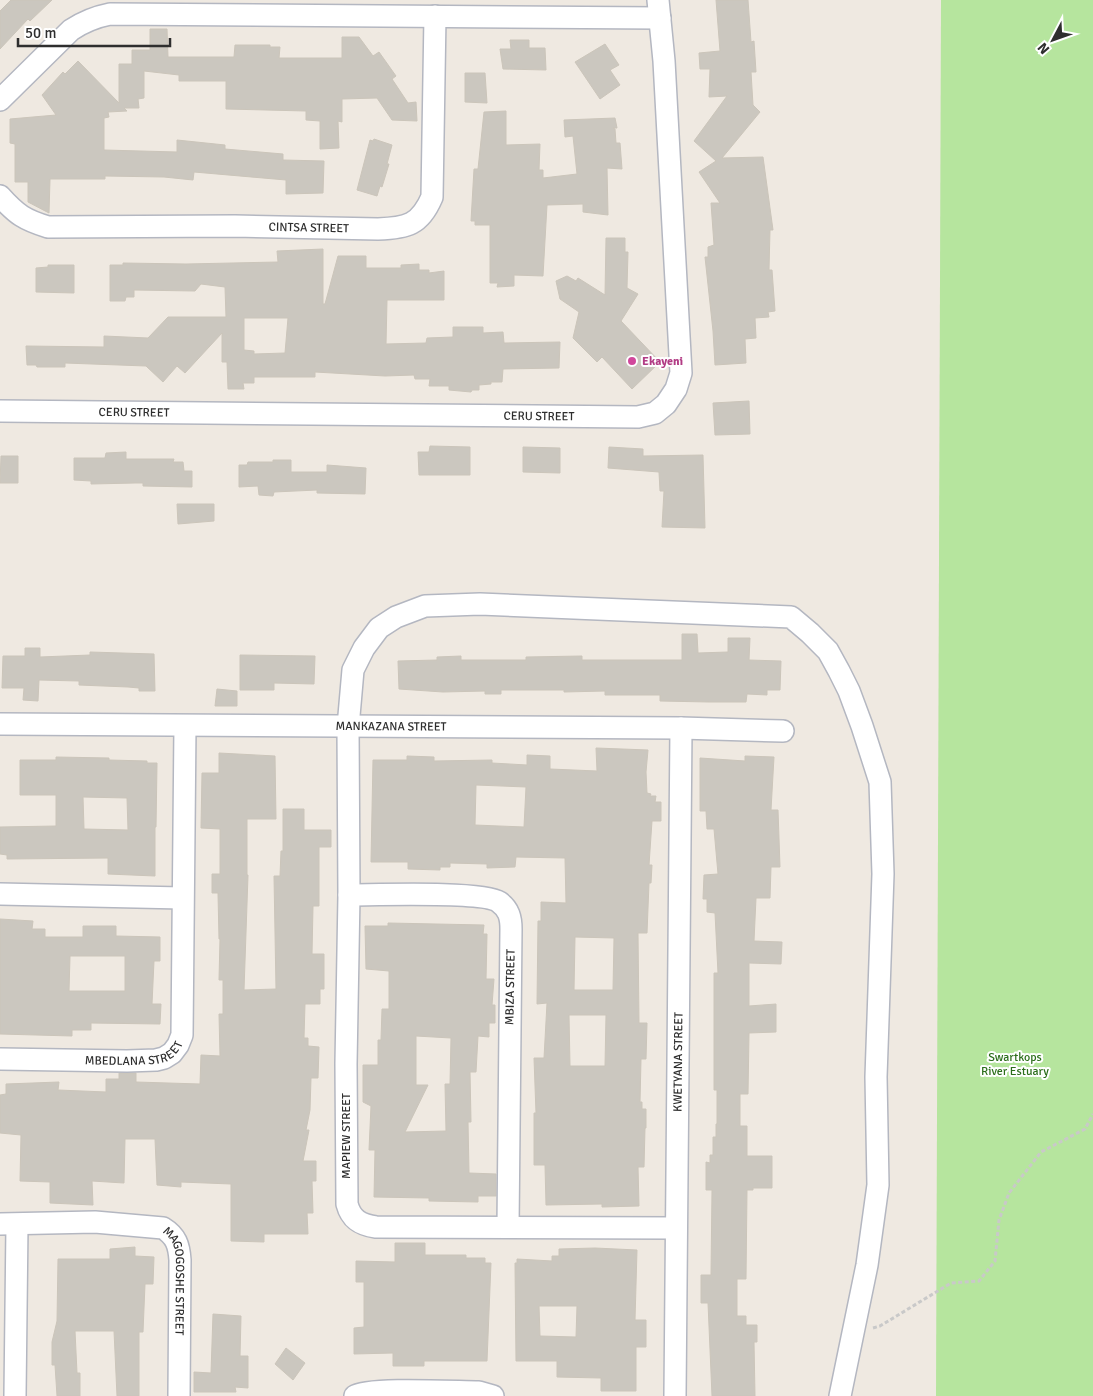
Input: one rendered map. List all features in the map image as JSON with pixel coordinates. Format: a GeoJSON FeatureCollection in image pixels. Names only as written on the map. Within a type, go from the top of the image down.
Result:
{"type":"FeatureCollection","features":[{"type":"Feature","properties":{"kind":"street"},"geometry":{"type":"LineString","coordinates":[[0,100],[71,30],[97,16],[110,14],[435,16],[659,9]]}},
{"type":"Feature","properties":{"kind":"street","name":"CERU STREET"},"geometry":{"type":"LineString","coordinates":[[0,411],[630,417],[655,413],[672,397],[681,373],[659,9]]}},
{"type":"Feature","properties":{"kind":"street","name":"CINTSA STREET"},"geometry":{"type":"LineString","coordinates":[[0,196],[14,212],[48,227],[235,226],[396,229],[411,225],[426,211],[432,197],[435,16]]}},
{"type":"Feature","properties":{"kind":"street","name":"MAPIEW STREET"},"geometry":{"type":"LineString","coordinates":[[676,1228],[368,1226],[357,1221],[349,1210],[347,1204],[346,1146],[349,895],[348,728],[353,670],[364,648],[379,628],[396,617],[425,606],[480,604],[791,617],[828,651],[849,691],[880,782],[882,874],[876,1077],[878,1185],[867,1266],[840,1396]]}},
{"type":"Feature","properties":{"kind":"street","name":"MANKAZANA STREET"},"geometry":{"type":"LineString","coordinates":[[0,724],[348,728],[681,728],[784,731]]}},
{"type":"Feature","properties":{"kind":"street","name":"MBEDLANA STREET"},"geometry":{"type":"LineString","coordinates":[[0,1059],[156,1060],[172,1053],[178,1045],[182,1035],[185,726]]}},
{"type":"Feature","properties":{"kind":"street","name":"KWETYANA STREET"},"geometry":{"type":"LineString","coordinates":[[675,1396],[681,728]]}},
{"type":"Feature","properties":{"kind":"street"},"geometry":{"type":"LineString","coordinates":[[0,894],[182,898]]}},
{"type":"Feature","properties":{"kind":"street","name":"MBIZA STREET"},"geometry":{"type":"LineString","coordinates":[[349,895],[397,894],[486,897],[500,903],[509,913],[511,929],[508,1227]]}},
{"type":"Feature","properties":{"kind":"street","name":"MAGOGOSHE STREET"},"geometry":{"type":"LineString","coordinates":[[16,1396],[9,1225],[95,1222],[163,1228],[172,1233],[177,1242],[180,1260],[179,1396]]}},
{"type":"Feature","properties":{"kind":"street"},"geometry":{"type":"LineString","coordinates":[[355,1396],[358,1393],[383,1391],[479,1392],[493,1396]]}},
{"type":"Feature","properties":{"kind":"path"},"geometry":{"type":"LineString","coordinates":[[864,1330],[880,1326],[951,1283],[980,1281],[994,1261],[1000,1220],[1009,1193],[1042,1152],[1085,1129],[1093,1114]]}},
{"type":"Feature","properties":{"kind":"green space","name":"Swartkops River Estuary"},"geometry":{"type":"Polygon","coordinates":[[[941,0],[1093,0],[1093,1396],[936,1396],[941,0]]]}},
{"type":"Feature","properties":{"kind":"building"},"geometry":{"type":"Polygon","coordinates":[[[11,0],[52,0],[30,21],[28,19],[0,49],[0,11],[11,0]]]}},
{"type":"Feature","properties":{"kind":"building"},"geometry":{"type":"Polygon","coordinates":[[[716,0],[748,0],[751,42],[754,41],[756,72],[751,72],[753,105],[760,112],[722,158],[763,157],[773,230],[770,230],[769,270],[772,270],[775,311],[768,312],[769,317],[755,318],[756,338],[745,339],[746,363],[715,365],[705,257],[708,257],[708,247],[714,245],[711,203],[720,203],[699,172],[716,161],[694,141],[727,96],[709,97],[710,69],[700,69],[699,53],[720,51],[716,0]]]}},
{"type":"Feature","properties":{"kind":"building"},"geometry":{"type":"Polygon","coordinates":[[[150,29],[167,29],[168,57],[234,57],[235,45],[270,45],[270,47],[280,47],[279,58],[342,58],[342,37],[359,37],[373,56],[379,52],[396,76],[392,79],[408,103],[416,102],[417,121],[392,120],[377,98],[342,99],[342,122],[338,121],[339,148],[320,149],[320,121],[306,120],[306,111],[226,109],[226,81],[179,81],[179,75],[144,71],[144,98],[138,99],[139,108],[124,108],[127,111],[108,112],[109,117],[104,118],[104,150],[177,152],[177,140],[225,145],[225,149],[283,154],[283,160],[324,161],[323,193],[286,194],[286,180],[194,172],[193,180],[164,177],[105,176],[105,179],[50,179],[49,213],[28,202],[28,182],[15,182],[15,144],[10,143],[10,119],[56,115],[42,95],[63,72],[65,74],[78,61],[119,103],[119,64],[132,64],[132,50],[150,50],[150,29]]]}},
{"type":"Feature","properties":{"kind":"building"},"geometry":{"type":"Polygon","coordinates":[[[510,40],[529,40],[529,48],[545,48],[546,70],[503,69],[500,49],[511,49],[510,40]]]}},
{"type":"Feature","properties":{"kind":"building"},"geometry":{"type":"Polygon","coordinates":[[[605,44],[619,65],[610,70],[620,85],[600,99],[575,62],[605,44]]]}},
{"type":"Feature","properties":{"kind":"building"},"geometry":{"type":"Polygon","coordinates":[[[465,73],[485,73],[487,103],[465,102],[465,73]]]}},
{"type":"Feature","properties":{"kind":"building"},"geometry":{"type":"Polygon","coordinates":[[[506,111],[506,145],[540,144],[539,170],[543,170],[543,178],[577,174],[573,136],[565,137],[564,120],[615,118],[617,128],[613,128],[615,129],[616,143],[620,143],[622,169],[607,168],[608,215],[583,212],[583,204],[547,205],[543,276],[514,275],[514,286],[497,287],[498,283],[490,283],[490,225],[475,225],[475,221],[471,221],[474,169],[478,169],[484,112],[506,111]]]}},
{"type":"Feature","properties":{"kind":"building"},"geometry":{"type":"Polygon","coordinates":[[[374,139],[392,145],[387,164],[389,164],[382,187],[380,186],[377,196],[357,190],[370,140],[373,141],[374,139]]]}},
{"type":"Feature","properties":{"kind":"building"},"geometry":{"type":"Polygon","coordinates":[[[606,238],[625,238],[625,252],[628,252],[627,288],[638,294],[621,321],[660,362],[632,389],[602,357],[597,362],[573,338],[579,312],[560,299],[556,281],[567,276],[576,281],[578,278],[605,295],[606,238]]]}},
{"type":"Feature","properties":{"kind":"building"},"geometry":{"type":"Polygon","coordinates":[[[323,249],[323,304],[325,304],[338,256],[366,256],[366,268],[401,268],[401,265],[419,264],[419,270],[429,270],[429,273],[444,271],[444,300],[387,300],[386,344],[426,343],[427,338],[453,337],[453,327],[483,327],[483,333],[503,332],[504,343],[560,342],[559,368],[503,369],[502,382],[479,385],[479,390],[472,390],[471,392],[449,390],[449,386],[429,386],[430,379],[415,379],[414,375],[385,376],[315,372],[315,377],[254,377],[254,383],[243,383],[244,389],[228,389],[227,362],[222,362],[222,333],[185,373],[177,366],[163,382],[146,366],[65,363],[65,367],[27,365],[26,346],[104,347],[104,336],[148,338],[168,317],[226,317],[225,287],[201,284],[195,291],[134,290],[134,297],[126,297],[125,301],[110,301],[110,265],[123,265],[123,263],[278,262],[277,251],[323,249]],[[244,318],[244,350],[254,351],[254,354],[285,353],[288,318],[244,318]]]}},
{"type":"Feature","properties":{"kind":"building"},"geometry":{"type":"Polygon","coordinates":[[[48,265],[74,265],[74,293],[36,292],[36,268],[48,267],[48,265]]]}},
{"type":"Feature","properties":{"kind":"building"},"geometry":{"type":"Polygon","coordinates":[[[749,401],[750,434],[715,435],[713,403],[749,401]]]}},
{"type":"Feature","properties":{"kind":"building"},"geometry":{"type":"Polygon","coordinates":[[[430,446],[470,447],[470,475],[419,475],[418,452],[429,452],[430,446]]]}},
{"type":"Feature","properties":{"kind":"building"},"geometry":{"type":"Polygon","coordinates":[[[523,447],[560,448],[560,473],[523,472],[523,447]]]}},
{"type":"Feature","properties":{"kind":"building"},"geometry":{"type":"Polygon","coordinates":[[[609,447],[643,449],[643,456],[703,455],[705,528],[662,527],[664,491],[660,491],[659,472],[608,468],[609,447]]]}},
{"type":"Feature","properties":{"kind":"building"},"geometry":{"type":"Polygon","coordinates":[[[126,452],[126,459],[174,459],[173,462],[183,462],[184,471],[192,471],[192,487],[143,486],[143,483],[91,484],[91,481],[74,480],[74,458],[105,458],[106,453],[126,452]]]}},
{"type":"Feature","properties":{"kind":"building"},"geometry":{"type":"Polygon","coordinates":[[[1,456],[18,456],[18,483],[0,483],[1,456]]]}},
{"type":"Feature","properties":{"kind":"building"},"geometry":{"type":"Polygon","coordinates":[[[273,460],[291,460],[291,472],[327,472],[327,465],[366,468],[365,494],[317,493],[317,490],[274,492],[273,496],[259,495],[258,486],[239,487],[239,465],[247,465],[248,462],[273,462],[273,460]]]}},
{"type":"Feature","properties":{"kind":"building"},"geometry":{"type":"Polygon","coordinates":[[[177,504],[214,504],[214,521],[178,524],[177,504]]]}},
{"type":"Feature","properties":{"kind":"building"},"geometry":{"type":"Polygon","coordinates":[[[682,634],[697,634],[698,653],[728,652],[728,638],[750,638],[749,660],[781,661],[780,690],[767,690],[767,695],[747,694],[746,702],[709,702],[660,701],[660,695],[605,695],[605,691],[501,690],[501,694],[485,694],[485,691],[443,692],[399,689],[398,661],[437,660],[437,657],[461,656],[461,660],[526,660],[526,657],[582,656],[582,660],[682,660],[682,634]]]}},
{"type":"Feature","properties":{"kind":"building"},"geometry":{"type":"Polygon","coordinates":[[[25,648],[40,648],[40,657],[90,655],[90,652],[154,654],[155,691],[139,691],[139,688],[128,687],[79,685],[79,681],[39,680],[38,701],[23,700],[24,688],[2,688],[3,656],[25,656],[25,648]]]}},
{"type":"Feature","properties":{"kind":"building"},"geometry":{"type":"Polygon","coordinates":[[[240,655],[315,656],[314,684],[274,683],[274,690],[240,690],[240,655]]]}},
{"type":"Feature","properties":{"kind":"building"},"geometry":{"type":"Polygon","coordinates":[[[217,689],[237,691],[237,706],[215,706],[217,689]]]}},
{"type":"Feature","properties":{"kind":"building"},"geometry":{"type":"Polygon","coordinates":[[[596,748],[648,750],[647,793],[651,794],[650,796],[656,796],[655,802],[661,802],[661,821],[652,821],[649,865],[652,865],[651,883],[649,883],[647,933],[638,933],[639,1023],[647,1023],[646,1059],[641,1059],[640,1102],[642,1102],[642,1109],[646,1109],[646,1128],[644,1167],[638,1167],[639,1206],[602,1207],[602,1204],[546,1205],[545,1165],[534,1165],[534,1113],[536,1113],[534,1058],[544,1058],[547,1003],[537,1004],[538,921],[541,921],[541,902],[566,903],[565,858],[516,857],[515,867],[487,868],[487,864],[450,863],[450,867],[440,867],[440,870],[408,869],[408,862],[371,862],[373,760],[407,760],[407,756],[434,757],[434,761],[492,760],[492,763],[527,765],[527,755],[550,756],[550,769],[597,771],[596,748]],[[476,785],[475,825],[524,827],[526,787],[476,785]],[[575,937],[574,990],[613,990],[614,938],[575,937]],[[569,1015],[570,1066],[605,1066],[606,1015],[569,1015]]]}},
{"type":"Feature","properties":{"kind":"building"},"geometry":{"type":"Polygon","coordinates":[[[219,753],[275,756],[276,819],[247,819],[248,875],[244,990],[276,989],[274,876],[280,876],[281,851],[283,851],[283,809],[304,809],[304,830],[331,830],[331,847],[319,847],[319,906],[313,906],[312,954],[324,954],[324,989],[320,989],[320,1004],[305,1004],[304,1038],[308,1038],[308,1046],[319,1047],[318,1078],[311,1078],[310,1110],[306,1130],[309,1130],[303,1161],[316,1161],[316,1181],[312,1181],[313,1213],[307,1213],[308,1234],[264,1234],[264,1242],[231,1241],[231,1184],[181,1182],[181,1187],[157,1185],[155,1139],[125,1139],[124,1183],[92,1181],[93,1205],[50,1203],[50,1182],[20,1181],[21,1135],[0,1133],[0,1095],[6,1094],[6,1084],[59,1082],[58,1090],[106,1092],[106,1079],[119,1079],[119,1073],[136,1073],[136,1082],[200,1084],[201,1055],[220,1056],[219,1014],[223,1014],[223,980],[219,980],[218,893],[212,893],[212,874],[220,874],[220,829],[201,828],[202,773],[219,773],[219,753]]]}},
{"type":"Feature","properties":{"kind":"building"},"geometry":{"type":"Polygon","coordinates":[[[745,756],[774,757],[771,810],[778,810],[780,867],[771,867],[770,898],[756,898],[754,941],[782,942],[781,964],[749,963],[749,1006],[776,1004],[776,1032],[749,1033],[748,1094],[740,1094],[740,1126],[747,1126],[747,1156],[772,1156],[772,1188],[753,1188],[753,1190],[747,1190],[746,1279],[737,1279],[737,1316],[746,1316],[746,1325],[757,1325],[757,1342],[754,1342],[755,1396],[712,1396],[708,1303],[701,1303],[701,1275],[711,1275],[712,1190],[706,1190],[706,1162],[710,1163],[710,1155],[713,1155],[713,1137],[716,1137],[717,1124],[717,1090],[714,1090],[714,973],[718,973],[715,913],[707,912],[707,899],[703,899],[704,875],[718,874],[714,829],[707,829],[706,811],[700,811],[700,758],[745,761],[745,756]]]}},
{"type":"Feature","properties":{"kind":"building"},"geometry":{"type":"Polygon","coordinates":[[[56,757],[109,758],[109,760],[157,763],[155,876],[108,874],[108,858],[7,859],[7,855],[0,854],[0,827],[56,826],[56,795],[20,795],[20,760],[56,760],[56,757]],[[83,797],[84,829],[128,830],[127,798],[83,797]]]}},
{"type":"Feature","properties":{"kind":"building"},"geometry":{"type":"Polygon","coordinates":[[[0,919],[33,921],[32,929],[45,929],[45,937],[83,937],[83,926],[116,926],[116,936],[160,937],[160,961],[154,961],[152,1004],[161,1004],[160,1024],[91,1023],[91,1030],[72,1030],[72,1036],[0,1034],[0,919]],[[70,956],[69,991],[125,991],[125,956],[70,956]]]}},
{"type":"Feature","properties":{"kind":"building"},"geometry":{"type":"Polygon","coordinates":[[[388,923],[484,925],[483,934],[487,934],[486,979],[494,979],[492,1005],[495,1005],[495,1023],[489,1023],[489,1037],[478,1036],[476,1072],[470,1072],[471,1122],[468,1122],[469,1173],[496,1174],[496,1196],[478,1196],[478,1202],[429,1201],[429,1198],[374,1197],[375,1150],[369,1150],[371,1106],[363,1102],[363,1065],[378,1065],[378,1040],[381,1040],[382,1009],[389,1009],[389,971],[366,969],[365,926],[388,926],[388,923]],[[416,1036],[416,1085],[428,1085],[405,1132],[446,1131],[445,1084],[450,1084],[451,1038],[416,1036]]]}},
{"type":"Feature","properties":{"kind":"building"},"geometry":{"type":"Polygon","coordinates":[[[395,1243],[425,1243],[425,1255],[466,1255],[466,1258],[485,1258],[485,1263],[491,1263],[487,1361],[424,1361],[424,1366],[393,1366],[393,1353],[354,1354],[354,1328],[364,1327],[364,1282],[356,1282],[356,1261],[395,1262],[395,1243]]]}},
{"type":"Feature","properties":{"kind":"building"},"geometry":{"type":"Polygon","coordinates":[[[135,1247],[135,1256],[154,1257],[153,1284],[145,1284],[143,1332],[139,1332],[139,1396],[117,1396],[114,1331],[75,1331],[77,1373],[80,1373],[80,1396],[57,1396],[55,1365],[52,1365],[52,1342],[57,1321],[58,1259],[110,1259],[110,1249],[135,1247]]]}},
{"type":"Feature","properties":{"kind":"building"},"geometry":{"type":"Polygon","coordinates":[[[559,1249],[637,1250],[635,1320],[646,1320],[646,1347],[636,1347],[636,1391],[601,1391],[601,1378],[557,1377],[557,1361],[516,1361],[515,1263],[517,1263],[517,1259],[552,1261],[552,1256],[559,1256],[559,1249]],[[539,1306],[540,1336],[576,1337],[577,1306],[539,1306]]]}},
{"type":"Feature","properties":{"kind":"building"},"geometry":{"type":"Polygon","coordinates":[[[213,1314],[241,1316],[240,1356],[248,1356],[248,1388],[235,1387],[236,1392],[194,1392],[194,1372],[211,1373],[213,1314]]]}},
{"type":"Feature","properties":{"kind":"building"},"geometry":{"type":"Polygon","coordinates":[[[286,1348],[305,1363],[293,1380],[275,1364],[286,1348]]]}},
{"type":"Feature","properties":{"kind":"place","name":"Ekayeni"},"geometry":{"type":"Point","coordinates":[632,361]}}]}
